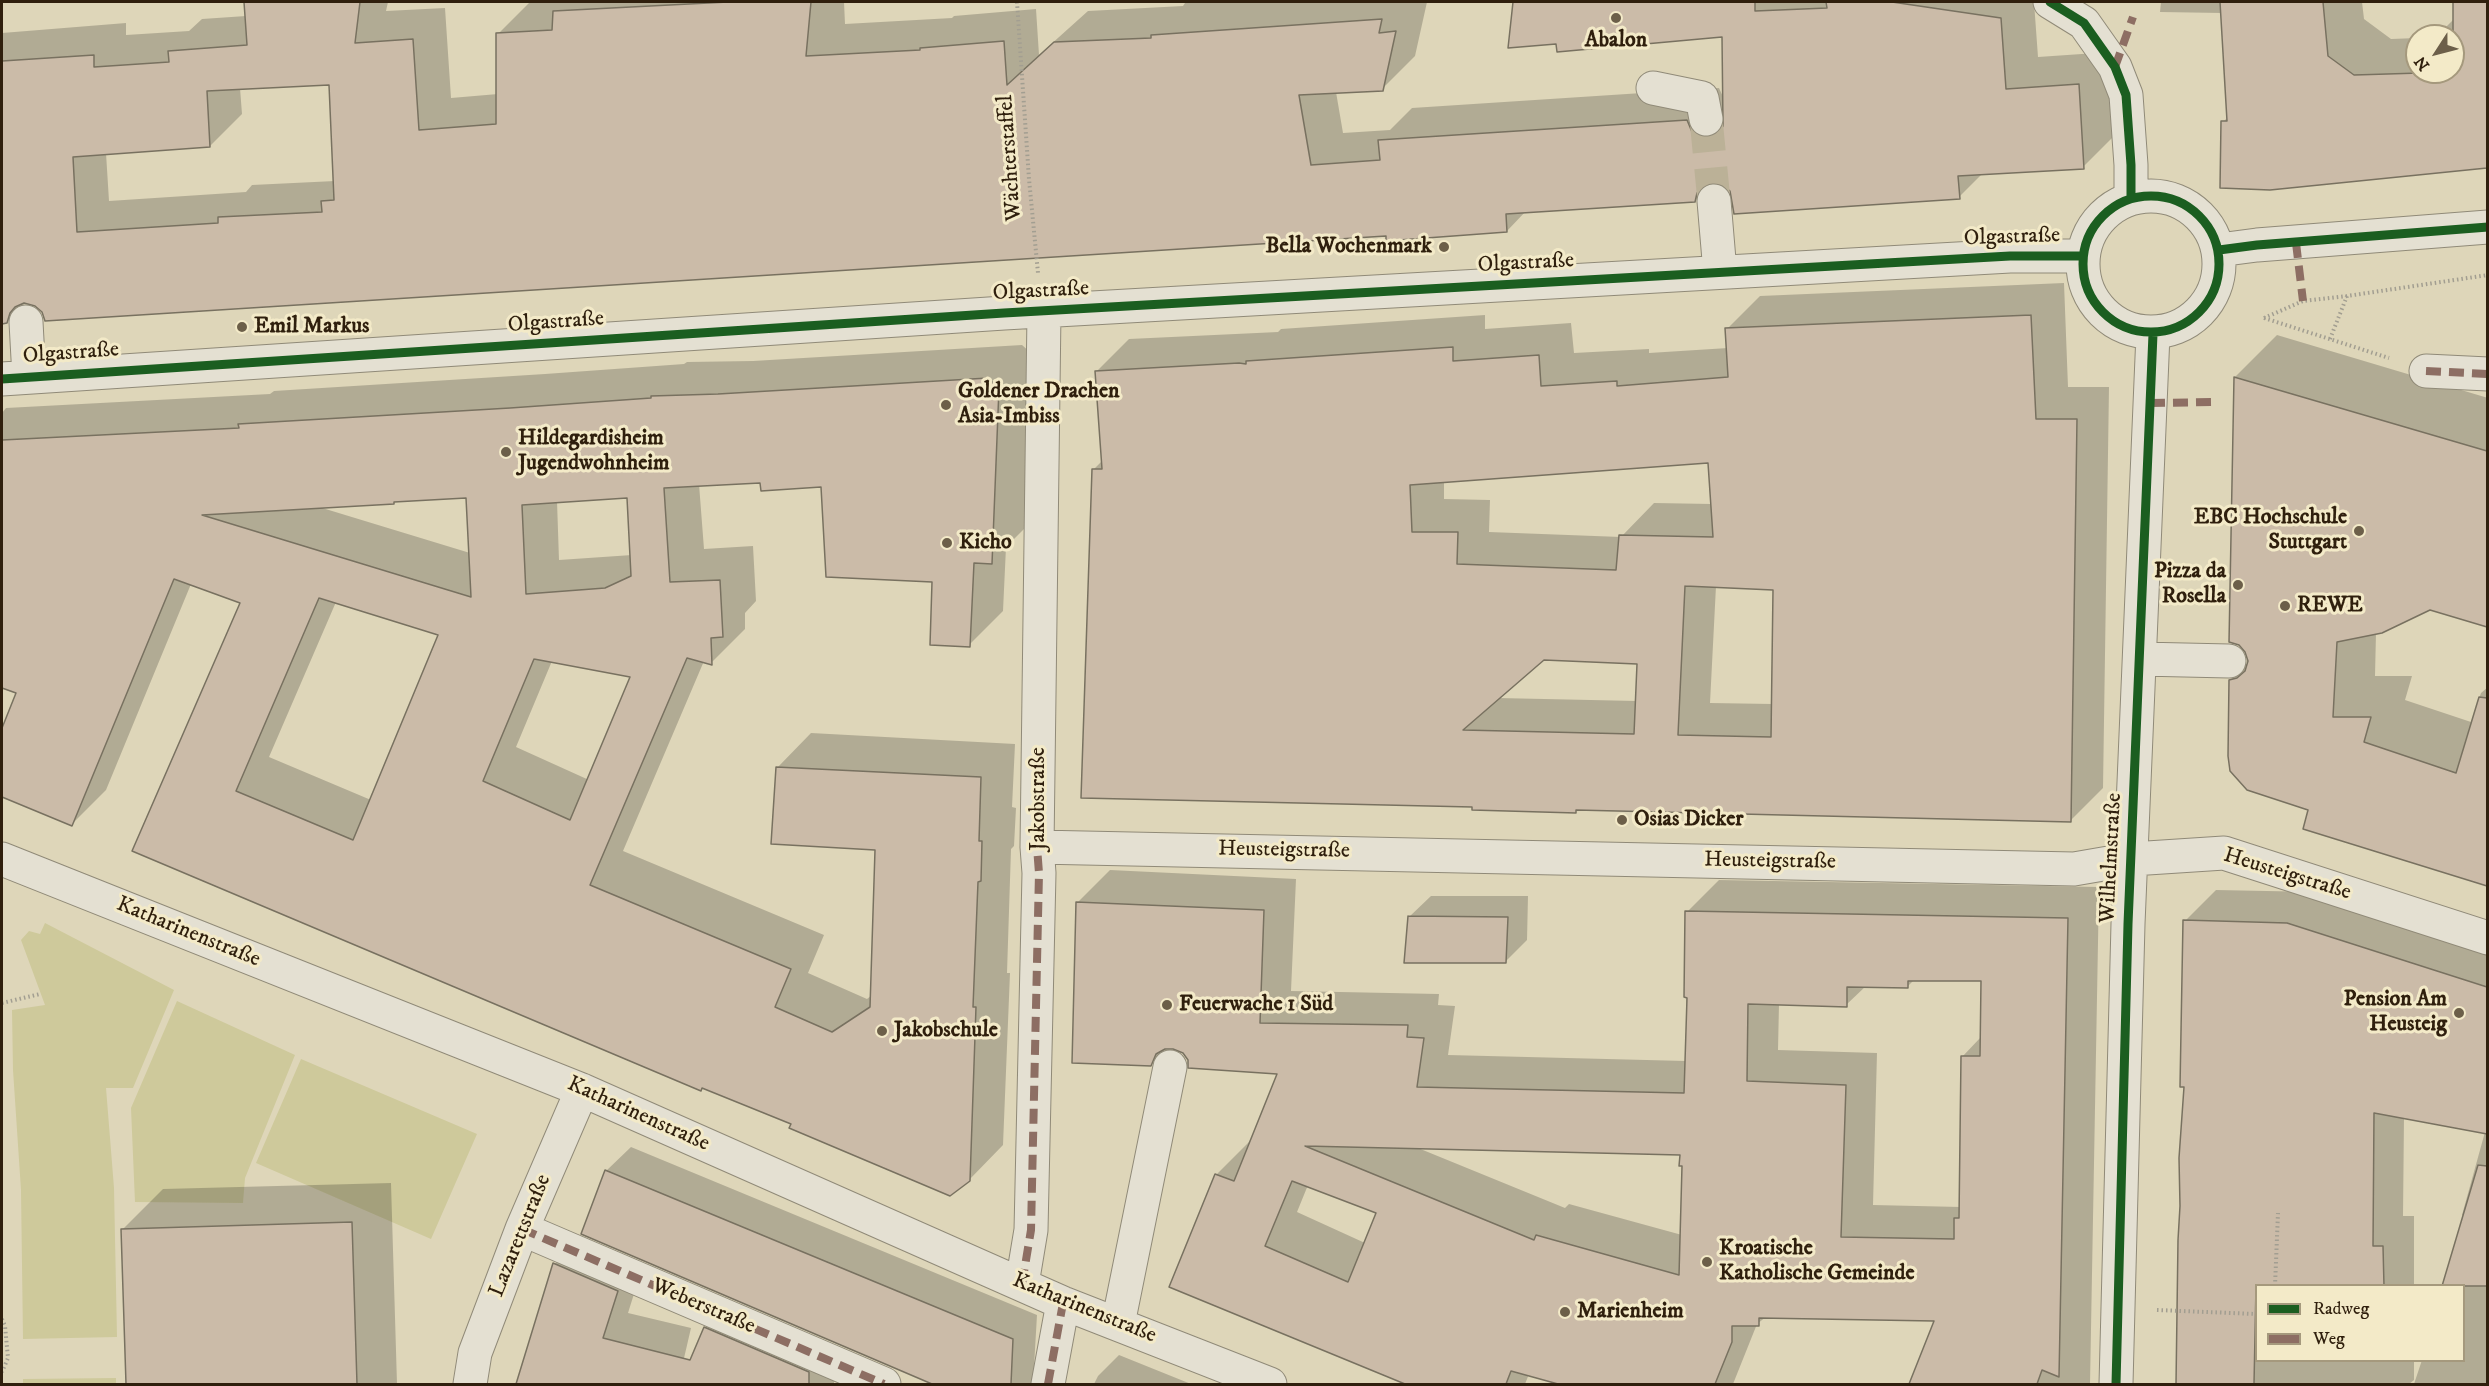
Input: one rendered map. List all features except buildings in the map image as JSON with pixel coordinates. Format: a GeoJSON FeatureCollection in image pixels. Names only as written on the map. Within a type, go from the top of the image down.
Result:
{"type":"FeatureCollection","features":[{"type":"Feature","properties":{"kind":"street"},"geometry":{"type":"LineString","coordinates":[[2050,2],[2084,22],[2115,67],[2126,95],[2131,198]]}},
{"type":"Feature","properties":{"kind":"street"},"geometry":{"type":"LineString","coordinates":[[1653,88],[1702,98],[1706,118]]}},
{"type":"Feature","properties":{"kind":"street"},"geometry":{"type":"LineString","coordinates":[[2153,195],[2176,200],[2196,211],[2210,229],[2219,250],[2219,275],[2212,298],[2197,316],[2177,329],[2153,334],[2130,330],[2109,319],[2093,302],[2084,279],[2083,256],[2088,237],[2098,220],[2113,207],[2131,198],[2153,195]]}},
{"type":"Feature","properties":{"kind":"street"},"geometry":{"type":"LineString","coordinates":[[1714,201],[1720,272]]}},
{"type":"Feature","properties":{"kind":"street"},"geometry":{"type":"LineString","coordinates":[[2219,250],[2487,227]]}},
{"type":"Feature","properties":{"kind":"street","name":"Olgastraße"},"geometry":{"type":"LineString","coordinates":[[15,378],[1044,312],[1720,272],[2010,256],[2083,256]]}},
{"type":"Feature","properties":{"kind":"street","name":"Jakobstraße"},"geometry":{"type":"LineString","coordinates":[[1022,1284],[1031,1230],[1039,873],[1037,847],[1044,312]]}},
{"type":"Feature","properties":{"kind":"street"},"geometry":{"type":"LineString","coordinates":[[15,378],[26,322]]}},
{"type":"Feature","properties":{"kind":"street","name":"Wilhelmstraße"},"geometry":{"type":"LineString","coordinates":[[2116,1384],[2132,859],[2153,334]]}},
{"type":"Feature","properties":{"kind":"street"},"geometry":{"type":"LineString","coordinates":[[2426,370],[2487,374]]}},
{"type":"Feature","properties":{"kind":"street"},"geometry":{"type":"LineString","coordinates":[[2140,659],[2229,661]]}},
{"type":"Feature","properties":{"kind":"street","name":"Heusteigstraße"},"geometry":{"type":"LineString","coordinates":[[1037,847],[2074,869],[2132,859],[2224,853],[2487,938]]}},
{"type":"Feature","properties":{"kind":"street","name":"Katharinenstraße"},"geometry":{"type":"LineString","coordinates":[[2,859],[582,1090],[1063,1303],[1270,1384]]}},
{"type":"Feature","properties":{"kind":"street"},"geometry":{"type":"LineString","coordinates":[[1118,1324],[1170,1067]]}},
{"type":"Feature","properties":{"kind":"street","name":"Lazarettstraße"},"geometry":{"type":"LineString","coordinates":[[470,1384],[475,1353],[522,1229],[582,1090]]}},
{"type":"Feature","properties":{"kind":"street","name":"Weberstraße"},"geometry":{"type":"LineString","coordinates":[[522,1229],[884,1384]]}},
{"type":"Feature","properties":{"kind":"street"},"geometry":{"type":"LineString","coordinates":[[1048,1384],[1063,1303]]}},
{"type":"Feature","properties":{"kind":"path"},"geometry":{"type":"LineString","coordinates":[[2364,350],[2264,318],[2303,301],[2487,275]]}},
{"type":"Feature","properties":{"kind":"path"},"geometry":{"type":"LineString","coordinates":[[2330,339],[2348,296]]}},
{"type":"Feature","properties":{"kind":"path"},"geometry":{"type":"LineString","coordinates":[[2,1003],[40,994]]}},
{"type":"Feature","properties":{"kind":"path"},"geometry":{"type":"LineString","coordinates":[[2275,1284],[2278,1213]]}},
{"type":"Feature","properties":{"kind":"path"},"geometry":{"type":"LineString","coordinates":[[2117,1309],[2255,1314]]}},
{"type":"Feature","properties":{"kind":"path"},"geometry":{"type":"LineString","coordinates":[[2,1319],[5,1326],[8,1358],[2,1372]]}},
{"type":"Feature","properties":{"kind":"shaded area"},"geometry":{"type":"Polygon","coordinates":[[[45,923],[174,990],[133,1088],[106,1088],[114,1188],[117,1337],[23,1339],[21,1190],[13,1070],[12,1010],[45,1005],[21,940],[29,931],[40,934],[45,923]]]}},
{"type":"Feature","properties":{"kind":"shaded area"},"geometry":{"type":"Polygon","coordinates":[[[177,1001],[295,1055],[245,1178],[243,1203],[135,1202],[131,1108],[177,1001]]]}},
{"type":"Feature","properties":{"kind":"shaded area"},"geometry":{"type":"Polygon","coordinates":[[[301,1059],[477,1134],[431,1239],[256,1163],[301,1059]]]}},
{"type":"Feature","properties":{"kind":"shaded area"},"geometry":{"type":"Polygon","coordinates":[[[116,1378],[116,1384],[23,1384],[23,1379],[116,1378]]]}},
{"type":"Feature","properties":{"kind":"tunnel"},"geometry":{"type":"LineString","coordinates":[[1706,119],[1714,201]]}},
{"type":"Feature","properties":{"kind":"marked path"},"geometry":{"type":"LineString","coordinates":[[2115,67],[2133,17]]}},
{"type":"Feature","properties":{"kind":"marked path"},"geometry":{"type":"LineString","coordinates":[[2296,243],[2303,301]]}},
{"type":"Feature","properties":{"kind":"marked path"},"geometry":{"type":"LineString","coordinates":[[2426,371],[2488,374]]}},
{"type":"Feature","properties":{"kind":"marked path"},"geometry":{"type":"LineString","coordinates":[[2150,403],[2215,402]]}},
{"type":"Feature","properties":{"kind":"marked path"},"geometry":{"type":"LineString","coordinates":[[1022,1284],[1031,1230],[1039,873],[1037,847]]}},
{"type":"Feature","properties":{"kind":"marked path"},"geometry":{"type":"LineString","coordinates":[[522,1229],[884,1384]]}},
{"type":"Feature","properties":{"kind":"marked path"},"geometry":{"type":"LineString","coordinates":[[1048,1384],[1063,1303]]}},
{"type":"Feature","properties":{"kind":"cycle path"},"geometry":{"type":"LineString","coordinates":[[2050,2],[2084,23],[2115,67],[2126,95],[2131,198]]}},
{"type":"Feature","properties":{"kind":"cycle path"},"geometry":{"type":"LineString","coordinates":[[2151,196],[2177,201],[2189,207],[2199,216],[2208,226],[2214,238],[2219,264],[2214,290],[2208,302],[2199,312],[2189,321],[2177,327],[2151,332],[2125,327],[2113,321],[2103,312],[2094,302],[2088,290],[2083,264],[2088,238],[2094,226],[2103,216],[2113,207],[2125,201],[2151,196]]}},
{"type":"Feature","properties":{"kind":"cycle path"},"geometry":{"type":"LineString","coordinates":[[2219,250],[2488,227]]}},
{"type":"Feature","properties":{"kind":"cycle path"},"geometry":{"type":"LineString","coordinates":[[2,379],[1004,313],[2010,256],[2083,256]]}},
{"type":"Feature","properties":{"kind":"cycle path"},"geometry":{"type":"LineString","coordinates":[[2116,1384],[2128,924],[2153,334]]}},
{"type":"Feature","properties":{"kind":"place","name":"Abalon"},"geometry":{"type":"Point","coordinates":[1616,18]}},
{"type":"Feature","properties":{"kind":"place","name":"Bella Wochenmark"},"geometry":{"type":"Point","coordinates":[1444,247]}},
{"type":"Feature","properties":{"kind":"place","name":"Emil Markus"},"geometry":{"type":"Point","coordinates":[242,327]}},
{"type":"Feature","properties":{"kind":"place","name":"Goldener Drachen Asia-Imbiss"},"geometry":{"type":"Point","coordinates":[946,405]}},
{"type":"Feature","properties":{"kind":"place","name":"Hildegardisheim Jugendwohnheim"},"geometry":{"type":"Point","coordinates":[506,452]}},
{"type":"Feature","properties":{"kind":"place","name":"EBC Hochschule Stuttgart"},"geometry":{"type":"Point","coordinates":[2359,531]}},
{"type":"Feature","properties":{"kind":"place","name":"Kicho"},"geometry":{"type":"Point","coordinates":[947,543]}},
{"type":"Feature","properties":{"kind":"place","name":"Pizza da Rosella"},"geometry":{"type":"Point","coordinates":[2238,585]}},
{"type":"Feature","properties":{"kind":"place","name":"REWE"},"geometry":{"type":"Point","coordinates":[2285,606]}},
{"type":"Feature","properties":{"kind":"place","name":"Osias Dicker"},"geometry":{"type":"Point","coordinates":[1622,820]}},
{"type":"Feature","properties":{"kind":"place","name":"Feuerwache 1 Süd"},"geometry":{"type":"Point","coordinates":[1167,1005]}},
{"type":"Feature","properties":{"kind":"place","name":"Pension Am Heusteig"},"geometry":{"type":"Point","coordinates":[2459,1013]}},
{"type":"Feature","properties":{"kind":"place","name":"Jakobschule"},"geometry":{"type":"Point","coordinates":[882,1031]}},
{"type":"Feature","properties":{"kind":"place","name":"Kroatische Katholische Gemeinde"},"geometry":{"type":"Point","coordinates":[1707,1262]}},
{"type":"Feature","properties":{"kind":"place","name":"Marienheim"},"geometry":{"type":"Point","coordinates":[1565,1312]}}]}
